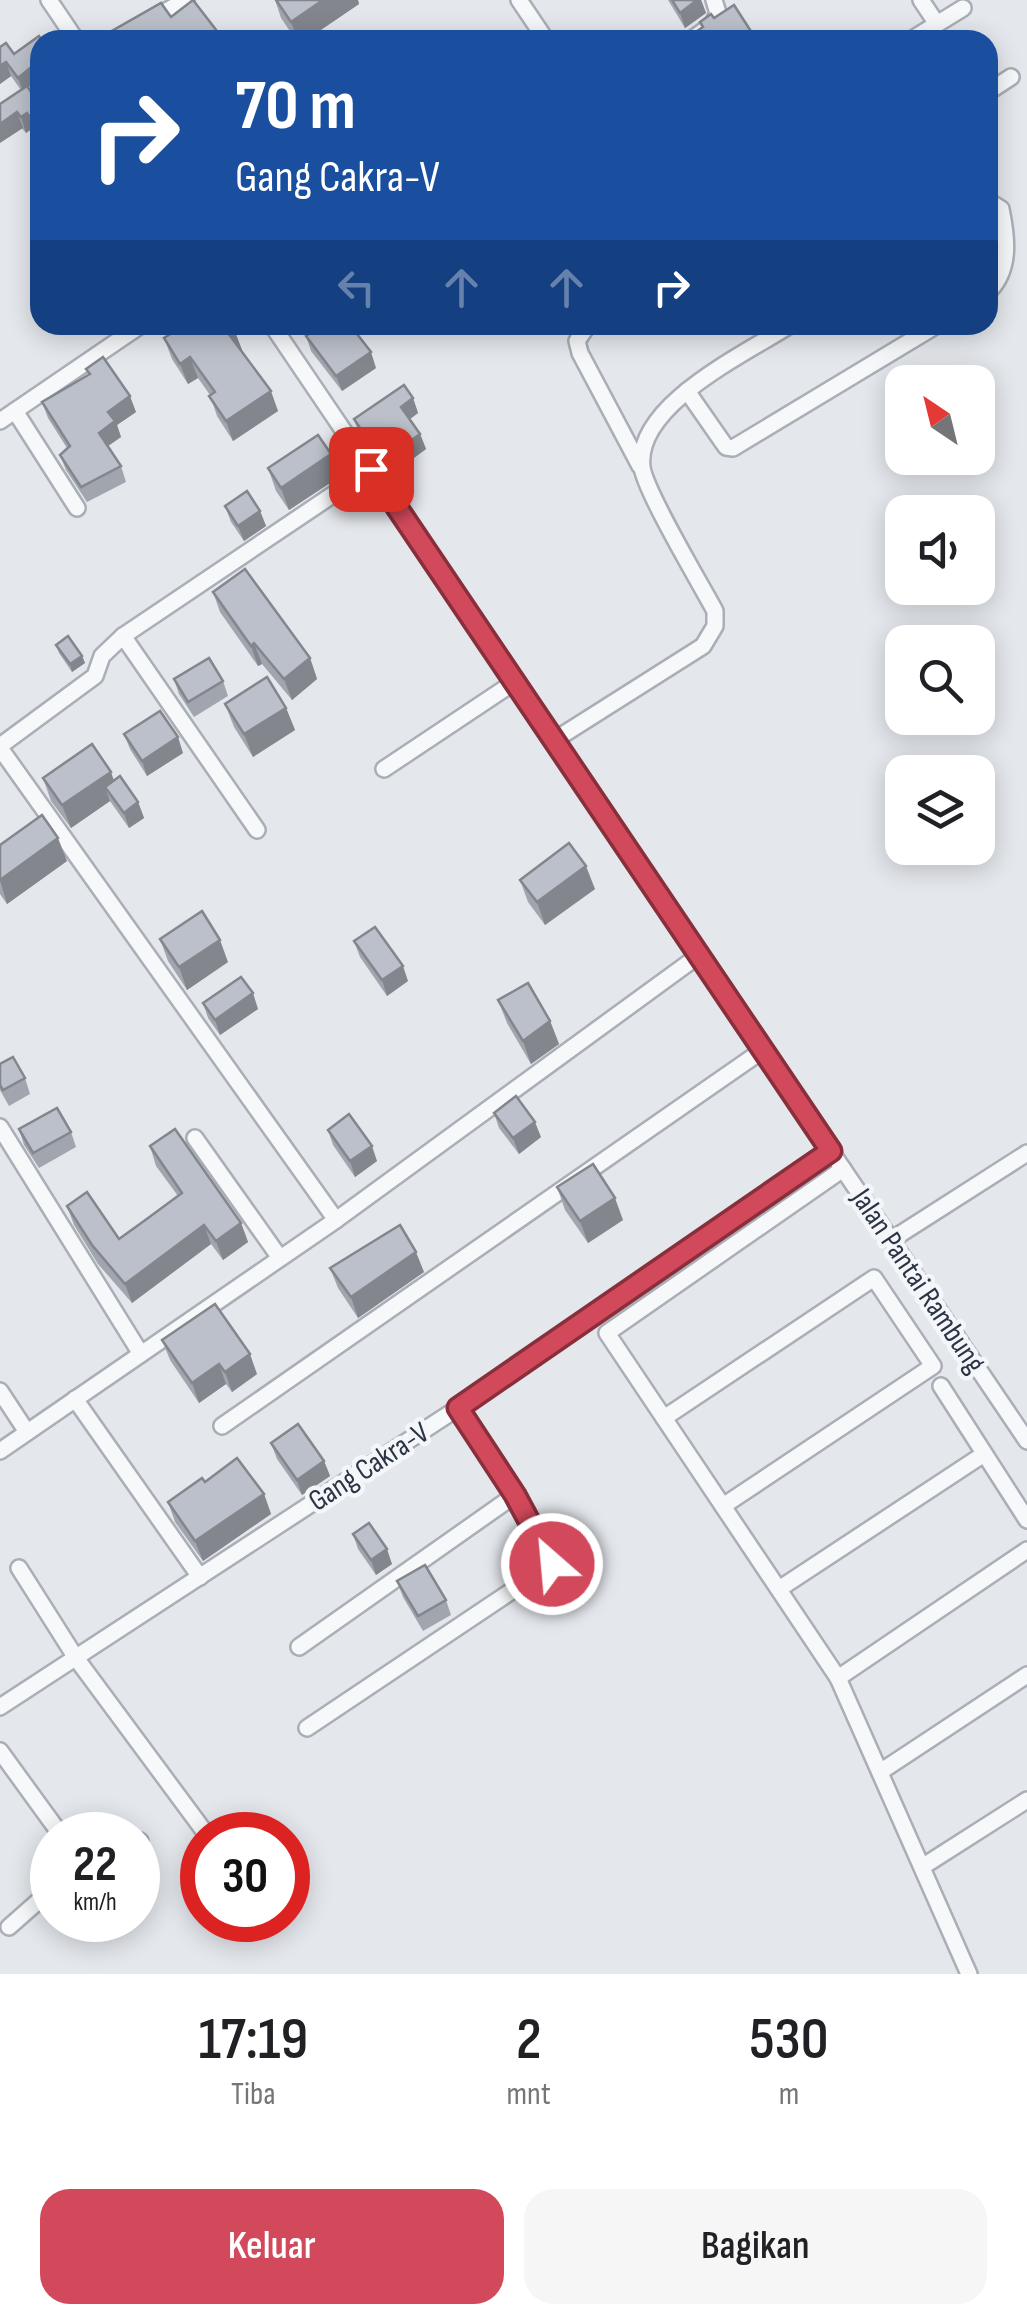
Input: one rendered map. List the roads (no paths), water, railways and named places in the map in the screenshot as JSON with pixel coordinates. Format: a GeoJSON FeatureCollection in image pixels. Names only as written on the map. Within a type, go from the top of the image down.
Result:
{"type":"FeatureCollection","features":[{"type":"Feature","properties":{"kind":"street"},"geometry":{"type":"LineString","coordinates":[[49,0],[69,30]]}},
{"type":"Feature","properties":{"kind":"street"},"geometry":{"type":"LineString","coordinates":[[132,30],[186,0]]}},
{"type":"Feature","properties":{"kind":"street"},"geometry":{"type":"LineString","coordinates":[[519,0],[539,30]]}},
{"type":"Feature","properties":{"kind":"street"},"geometry":{"type":"LineString","coordinates":[[705,30],[718,13],[714,0]]}},
{"type":"Feature","properties":{"kind":"street"},"geometry":{"type":"LineString","coordinates":[[922,0],[937,24]]}},
{"type":"Feature","properties":{"kind":"street"},"geometry":{"type":"LineString","coordinates":[[927,30],[963,8]]}},
{"type":"Feature","properties":{"kind":"street"},"geometry":{"type":"LineString","coordinates":[[998,85],[1011,77]]}},
{"type":"Feature","properties":{"kind":"street"},"geometry":{"type":"LineString","coordinates":[[998,207],[1007,238],[998,276]]}},
{"type":"Feature","properties":{"kind":"street"},"geometry":{"type":"LineString","coordinates":[[0,421],[126,335]]}},
{"type":"Feature","properties":{"kind":"street","name":"Jalan Pantai Rambung"},"geometry":{"type":"LineString","coordinates":[[279,335],[1027,1441]]}},
{"type":"Feature","properties":{"kind":"street"},"geometry":{"type":"LineString","coordinates":[[553,742],[703,646],[715,626],[714,611],[580,353],[577,342],[582,335]]}},
{"type":"Feature","properties":{"kind":"street"},"geometry":{"type":"LineString","coordinates":[[642,470],[643,441],[661,414],[687,391],[774,335]]}},
{"type":"Feature","properties":{"kind":"street"},"geometry":{"type":"LineString","coordinates":[[687,391],[726,447],[733,448],[920,335]]}},
{"type":"Feature","properties":{"kind":"street"},"geometry":{"type":"LineString","coordinates":[[15,411],[77,508]]}},
{"type":"Feature","properties":{"kind":"street"},"geometry":{"type":"LineString","coordinates":[[336,1220],[0,747],[95,676],[102,656],[123,636],[371,469]]}},
{"type":"Feature","properties":{"kind":"street"},"geometry":{"type":"LineString","coordinates":[[123,636],[256,830]]}},
{"type":"Feature","properties":{"kind":"street"},"geometry":{"type":"LineString","coordinates":[[384,769],[514,683]]}},
{"type":"Feature","properties":{"kind":"street"},"geometry":{"type":"LineString","coordinates":[[0,1451],[336,1220],[698,956]]}},
{"type":"Feature","properties":{"kind":"street"},"geometry":{"type":"LineString","coordinates":[[222,1426],[763,1050]]}},
{"type":"Feature","properties":{"kind":"street"},"geometry":{"type":"LineString","coordinates":[[0,1127],[141,1354]]}},
{"type":"Feature","properties":{"kind":"street"},"geometry":{"type":"LineString","coordinates":[[195,1138],[280,1258]]}},
{"type":"Feature","properties":{"kind":"street","name":"Gang Cakra-V"},"geometry":{"type":"LineString","coordinates":[[0,1707],[458,1408],[831,1151]]}},
{"type":"Feature","properties":{"kind":"street"},"geometry":{"type":"LineString","coordinates":[[891,1240],[1026,1155]]}},
{"type":"Feature","properties":{"kind":"street"},"geometry":{"type":"LineString","coordinates":[[843,1169],[607,1333],[838,1678],[969,1974]]}},
{"type":"Feature","properties":{"kind":"street"},"geometry":{"type":"LineString","coordinates":[[664,1418],[874,1278],[894,1307],[933,1366],[724,1506]]}},
{"type":"Feature","properties":{"kind":"street"},"geometry":{"type":"LineString","coordinates":[[942,1386],[1027,1520]]}},
{"type":"Feature","properties":{"kind":"street"},"geometry":{"type":"LineString","coordinates":[[0,1391],[27,1432]]}},
{"type":"Feature","properties":{"kind":"street"},"geometry":{"type":"LineString","coordinates":[[75,1399],[200,1576]]}},
{"type":"Feature","properties":{"kind":"street"},"geometry":{"type":"LineString","coordinates":[[307,1728],[552,1564],[515,1495],[458,1408]]}},
{"type":"Feature","properties":{"kind":"street"},"geometry":{"type":"LineString","coordinates":[[778,1589],[984,1454]]}},
{"type":"Feature","properties":{"kind":"street"},"geometry":{"type":"LineString","coordinates":[[299,1647],[515,1495]]}},
{"type":"Feature","properties":{"kind":"street"},"geometry":{"type":"LineString","coordinates":[[838,1678],[1027,1550]]}},
{"type":"Feature","properties":{"kind":"street"},"geometry":{"type":"LineString","coordinates":[[19,1568],[76,1658],[190,1812]]}},
{"type":"Feature","properties":{"kind":"street"},"geometry":{"type":"LineString","coordinates":[[880,1772],[1027,1675]]}},
{"type":"Feature","properties":{"kind":"street"},"geometry":{"type":"LineString","coordinates":[[0,1751],[44,1812]]}},
{"type":"Feature","properties":{"kind":"street"},"geometry":{"type":"LineString","coordinates":[[922,1867],[1027,1800]]}},
{"type":"Feature","properties":{"kind":"street"},"geometry":{"type":"LineString","coordinates":[[9,1926],[30,1908]]}}]}
